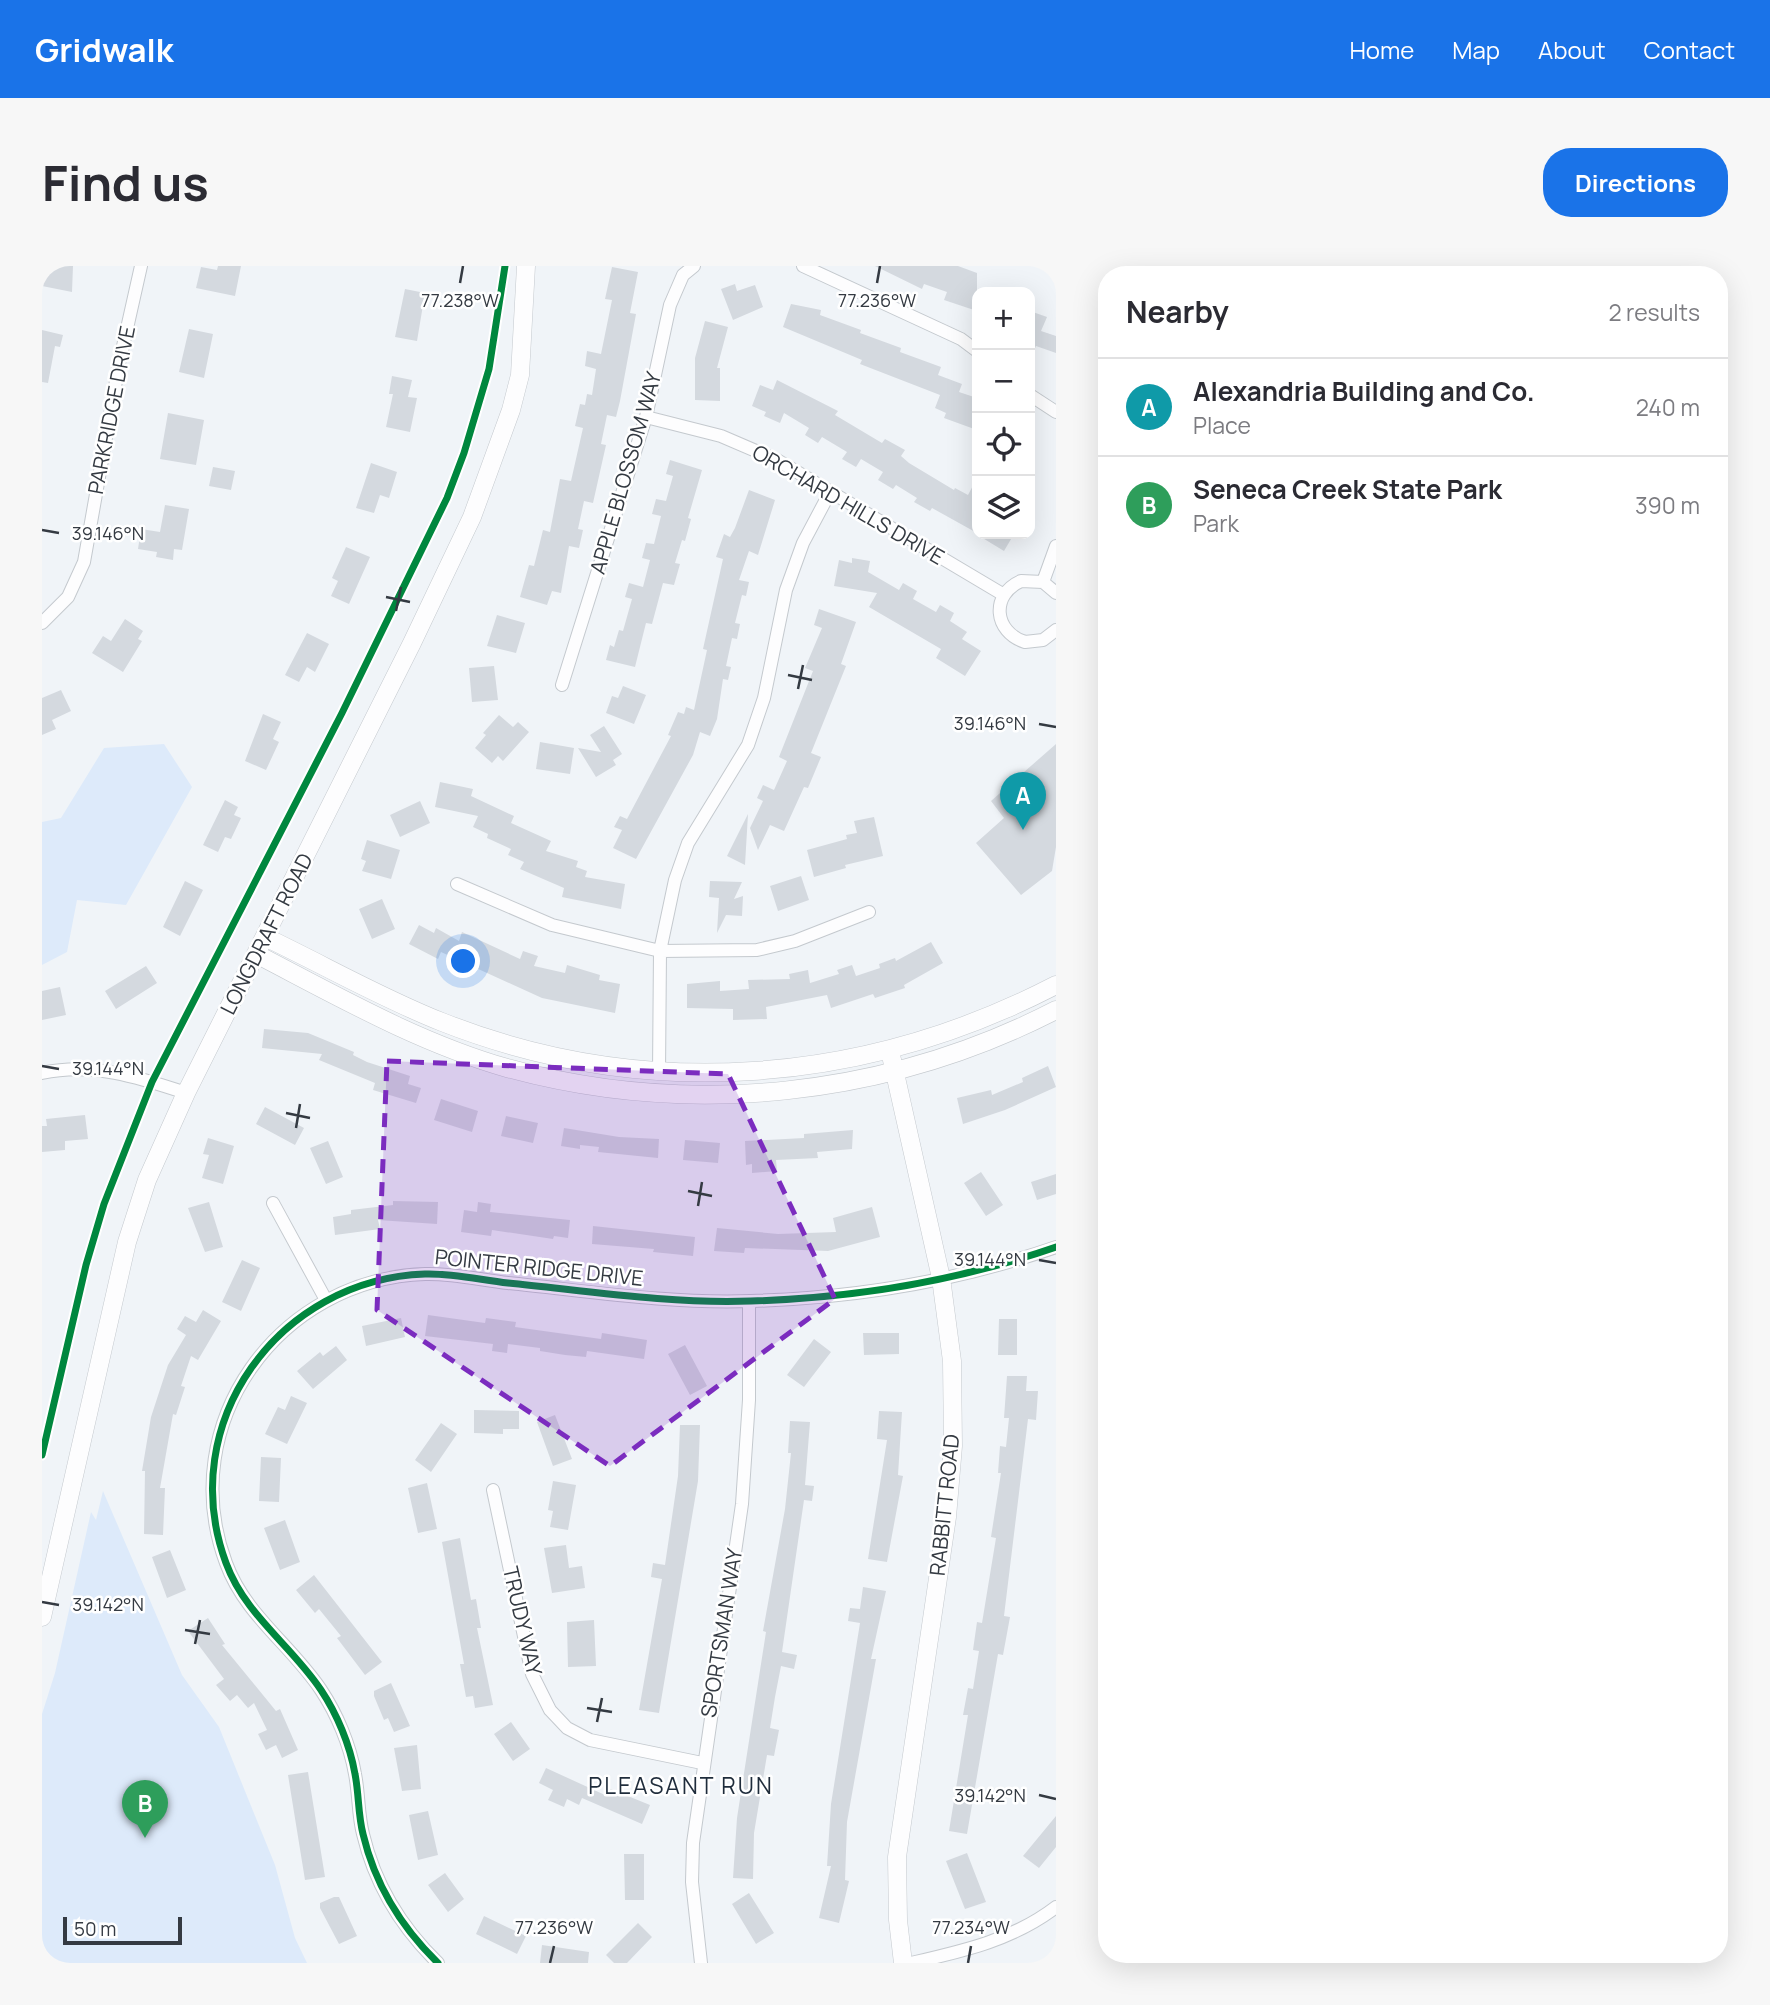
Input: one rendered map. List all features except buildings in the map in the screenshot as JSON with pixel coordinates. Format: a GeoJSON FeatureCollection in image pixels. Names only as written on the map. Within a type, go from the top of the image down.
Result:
{"type":"FeatureCollection","features":[{"type":"Feature","properties":{"kind":"street","name":"PARKRIDGE DRIVE"},"geometry":{"type":"LineString","coordinates":[[42,624],[68,597],[84,562],[141,266]]}},
{"type":"Feature","properties":{"kind":"street","name":"LONGDRAFT ROAD"},"geometry":{"type":"LineString","coordinates":[[42,1617],[127,1242],[147,1180],[187,1093],[472,517],[511,410],[520,375],[526,266]]}},
{"type":"Feature","properties":{"kind":"street","name":"APPLE BLOSSOM WAY"},"geometry":{"type":"LineString","coordinates":[[562,685],[646,417],[670,305],[683,275],[694,266]]}},
{"type":"Feature","properties":{"kind":"street"},"geometry":{"type":"LineString","coordinates":[[803,266],[961,339],[976,350]]}},
{"type":"Feature","properties":{"kind":"street"},"geometry":{"type":"LineString","coordinates":[[1035,398],[1056,412]]}},
{"type":"Feature","properties":{"kind":"street","name":"ORCHARD HILLS DRIVE"},"geometry":{"type":"LineString","coordinates":[[646,417],[721,436],[777,460],[829,494],[1004,595]]}},
{"type":"Feature","properties":{"kind":"street"},"geometry":{"type":"LineString","coordinates":[[659,1073],[660,951],[675,880],[688,843],[748,745],[764,698],[786,590],[803,543],[829,494]]}},
{"type":"Feature","properties":{"kind":"street"},"geometry":{"type":"LineString","coordinates":[[1043,582],[1056,546]]}},
{"type":"Feature","properties":{"kind":"street"},"geometry":{"type":"LineString","coordinates":[[1056,593],[1043,582],[1021,581],[1004,595],[1000,620],[1010,635],[1026,642],[1034,643],[1056,630]]}},
{"type":"Feature","properties":{"kind":"street"},"geometry":{"type":"LineString","coordinates":[[457,884],[552,925],[660,951],[757,950],[795,941],[869,912]]}},
{"type":"Feature","properties":{"kind":"street"},"geometry":{"type":"LineString","coordinates":[[265,937],[440,1022],[511,1046],[582,1063],[659,1073],[749,1072],[821,1065],[890,1051],[950,1033],[1056,985]]}},
{"type":"Feature","properties":{"kind":"street"},"geometry":{"type":"LineString","coordinates":[[256,954],[432,1041],[505,1067],[578,1084],[657,1095],[751,1094],[824,1086],[895,1072],[957,1053],[1056,1010]]}},
{"type":"Feature","properties":{"kind":"street","name":"RABBITT ROAD"},"geometry":{"type":"LineString","coordinates":[[890,1051],[941,1278],[952,1361],[953,1446],[947,1517],[897,1857],[898,1920],[903,1963]]}},
{"type":"Feature","properties":{"kind":"street"},"geometry":{"type":"LineString","coordinates":[[42,1073],[69,1067],[103,1069],[187,1093]]}},
{"type":"Feature","properties":{"kind":"street"},"geometry":{"type":"LineString","coordinates":[[273,1203],[326,1300]]}},
{"type":"Feature","properties":{"kind":"street","name":"POINTER RIDGE DRIVE"},"geometry":{"type":"LineString","coordinates":[[438,1963],[413,1939],[380,1888],[362,1833],[355,1772],[344,1733],[320,1689],[261,1623],[240,1593],[226,1562],[213,1512],[214,1469],[221,1429],[237,1390],[260,1352],[307,1310],[326,1300],[376,1281],[426,1274],[689,1301],[749,1301],[856,1294],[941,1278],[1056,1247]]}},
{"type":"Feature","properties":{"kind":"street","name":"SPORTSMAN WAY"},"geometry":{"type":"LineString","coordinates":[[701,1963],[692,1882],[702,1763],[741,1504],[749,1400],[749,1301]]}},
{"type":"Feature","properties":{"kind":"street","name":"TRUDY WAY"},"geometry":{"type":"LineString","coordinates":[[493,1490],[532,1674],[550,1710],[567,1728],[590,1740],[702,1763]]}},
{"type":"Feature","properties":{"kind":"street"},"geometry":{"type":"LineString","coordinates":[[911,1963],[982,1946],[1038,1921],[1056,1907]]}},
{"type":"Feature","properties":{"kind":"highlighted area"},"geometry":{"type":"Polygon","coordinates":[[[387,1061],[728,1074],[835,1299],[610,1466],[377,1310],[387,1061]]]}},
{"type":"Feature","properties":{"kind":"shaded area"},"geometry":{"type":"Polygon","coordinates":[[[164,744],[192,787],[126,905],[77,900],[67,952],[42,965],[42,822],[61,818],[104,748],[164,744]]]}},
{"type":"Feature","properties":{"kind":"shaded area"},"geometry":{"type":"Polygon","coordinates":[[[103,1491],[182,1675],[219,1727],[275,1865],[295,1938],[307,1963],[42,1963],[42,1714],[55,1673],[91,1512],[96,1520],[103,1491]]]}},
{"type":"Feature","properties":{"kind":"cycle path"},"geometry":{"type":"LineString","coordinates":[[42,1455],[86,1265],[104,1204],[152,1082],[342,713],[447,498],[464,453],[489,369],[505,266]]}},
{"type":"Feature","properties":{"kind":"cycle path"},"geometry":{"type":"LineString","coordinates":[[438,1963],[412,1935],[382,1888],[361,1827],[353,1763],[332,1709],[309,1674],[256,1614],[234,1582],[226,1563],[214,1511],[215,1459],[228,1411],[251,1368],[284,1331],[325,1302],[372,1282],[425,1274],[660,1299],[751,1301],[828,1296],[905,1286],[981,1269],[1056,1247]]}},
{"type":"Feature","properties":{"kind":"place","name":"Alexandria Building and Co."},"geometry":{"type":"Point","coordinates":[1023,830]}},
{"type":"Feature","properties":{"kind":"place","name":"Seneca Creek State Park"},"geometry":{"type":"Point","coordinates":[145,1838]}},
{"type":"Feature","properties":{"kind":"district","name":"PLEASANT RUN"},"geometry":{"type":"Point","coordinates":[681,1786]}}]}
